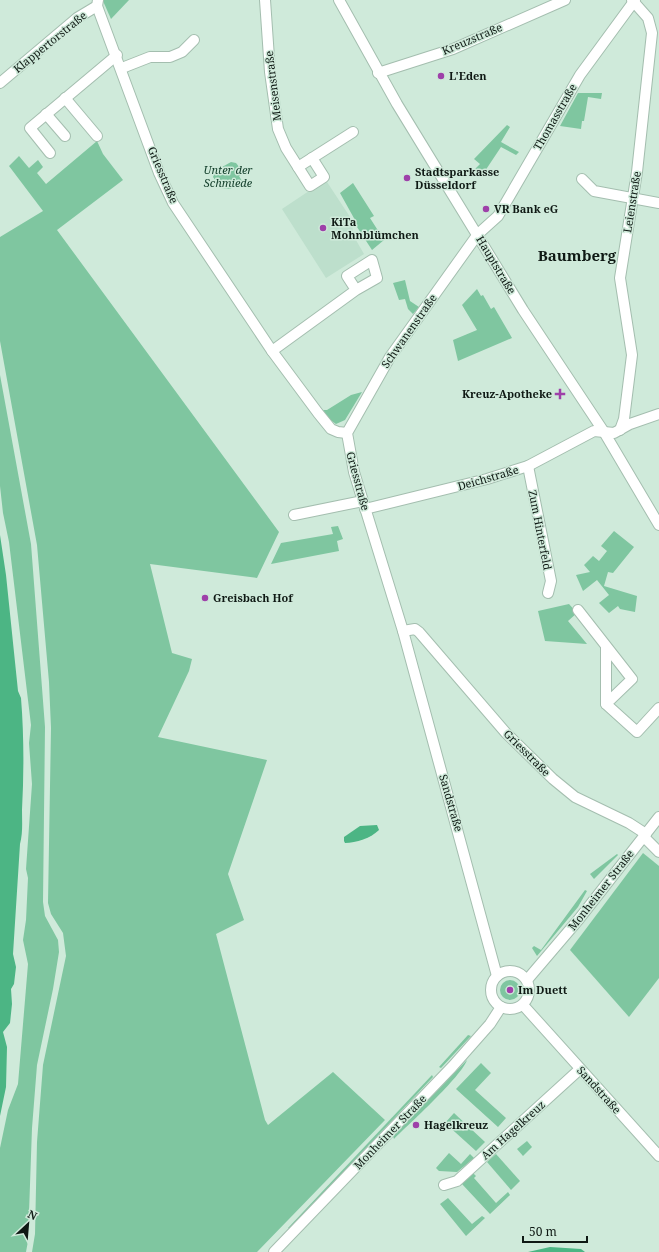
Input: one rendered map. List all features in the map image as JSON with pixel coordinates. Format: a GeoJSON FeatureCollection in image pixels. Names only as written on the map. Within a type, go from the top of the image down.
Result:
{"type":"FeatureCollection","features":[{"type":"Feature","properties":{"kind":"street","name":"Meisenstraße"},"geometry":{"type":"LineString","coordinates":[[265,0],[270,72],[278,129],[286,148],[310,186],[324,177],[312,158]]}},
{"type":"Feature","properties":{"kind":"street","name":"Hauptstraße"},"geometry":{"type":"LineString","coordinates":[[339,0],[378,73],[478,234],[523,310],[604,432],[659,525]]}},
{"type":"Feature","properties":{"kind":"street","name":"Kreuzstraße"},"geometry":{"type":"LineString","coordinates":[[378,73],[453,49],[565,0]]}},
{"type":"Feature","properties":{"kind":"street","name":"Leienstraße"},"geometry":{"type":"LineString","coordinates":[[620,430],[624,419],[632,355],[620,278],[637,172],[652,33],[648,18],[634,1]]}},
{"type":"Feature","properties":{"kind":"street","name":"Thomasstraße"},"geometry":{"type":"LineString","coordinates":[[478,234],[498,216],[580,75],[634,1]]}},
{"type":"Feature","properties":{"kind":"street","name":"Griesstraße"},"geometry":{"type":"LineString","coordinates":[[98,3],[159,173],[173,203],[272,351],[331,429],[338,432],[347,433],[354,472],[403,631],[415,629],[419,632],[506,733],[553,779],[575,797],[629,823],[645,835],[659,852]]}},
{"type":"Feature","properties":{"kind":"street","name":"Klappertorstraße"},"geometry":{"type":"LineString","coordinates":[[0,83],[77,18],[98,3]]}},
{"type":"Feature","properties":{"kind":"street"},"geometry":{"type":"LineString","coordinates":[[122,68],[150,57],[170,56],[182,52],[194,40]]}},
{"type":"Feature","properties":{"kind":"street"},"geometry":{"type":"LineString","coordinates":[[50,153],[30,128],[117,55]]}},
{"type":"Feature","properties":{"kind":"street"},"geometry":{"type":"LineString","coordinates":[[65,98],[97,136]]}},
{"type":"Feature","properties":{"kind":"street"},"geometry":{"type":"LineString","coordinates":[[46,114],[65,136]]}},
{"type":"Feature","properties":{"kind":"street"},"geometry":{"type":"LineString","coordinates":[[298,167],[353,132]]}},
{"type":"Feature","properties":{"kind":"street"},"geometry":{"type":"LineString","coordinates":[[582,179],[594,191],[659,203]]}},
{"type":"Feature","properties":{"kind":"street","name":"Schwanenstraße"},"geometry":{"type":"LineString","coordinates":[[347,433],[390,357],[478,234]]}},
{"type":"Feature","properties":{"kind":"street"},"geometry":{"type":"LineString","coordinates":[[272,351],[356,290]]}},
{"type":"Feature","properties":{"kind":"street","name":"Deichstraße"},"geometry":{"type":"LineString","coordinates":[[294,515],[364,505],[486,479],[528,466],[594,431],[614,433],[659,414]]}},
{"type":"Feature","properties":{"kind":"street","name":"Zum Hinterfeld"},"geometry":{"type":"LineString","coordinates":[[528,466],[551,581],[548,593]]}},
{"type":"Feature","properties":{"kind":"street"},"geometry":{"type":"LineString","coordinates":[[578,610],[632,679],[606,704]]}},
{"type":"Feature","properties":{"kind":"street","name":"Sandstraße"},"geometry":{"type":"LineString","coordinates":[[403,631],[498,976]]}},
{"type":"Feature","properties":{"kind":"street"},"geometry":{"type":"LineString","coordinates":[[606,647],[606,704],[637,732],[659,708]]}},
{"type":"Feature","properties":{"kind":"street","name":"Monheimer Straße"},"geometry":{"type":"LineString","coordinates":[[527,980],[560,942],[659,817]]}},
{"type":"Feature","properties":{"kind":"street"},"geometry":{"type":"LineString","coordinates":[[505,972],[514,972],[523,976],[527,980],[529,994],[523,1005],[514,1009],[501,1007],[494,999],[492,994],[492,984],[498,976],[505,972]]}},
{"type":"Feature","properties":{"kind":"street","name":"Sandstraße"},"geometry":{"type":"LineString","coordinates":[[523,1005],[659,1156]]}},
{"type":"Feature","properties":{"kind":"street","name":"Monheimer Straße"},"geometry":{"type":"LineString","coordinates":[[274,1252],[452,1067],[490,1024],[501,1007]]}},
{"type":"Feature","properties":{"kind":"street","name":"Am Hagelkreuz"},"geometry":{"type":"LineString","coordinates":[[444,1185],[457,1181],[580,1069]]}},
{"type":"Feature","properties":{"kind":"shaded area","name":"KiTa Mohnblümchen"},"geometry":{"type":"Polygon","coordinates":[[[324,181],[327,182],[352,220],[353,235],[364,254],[326,278],[282,209],[324,181]]]}},
{"type":"Feature","properties":{"kind":"shaded area"},"geometry":{"type":"Polygon","coordinates":[[[0,535],[6,575],[18,691],[21,698],[23,726],[23,782],[22,832],[13,954],[16,967],[14,984],[11,989],[12,1004],[10,1023],[3,1032],[7,1047],[6,1087],[0,1116],[0,535]]]}},
{"type":"Feature","properties":{"kind":"shaded area"},"geometry":{"type":"Polygon","coordinates":[[[377,825],[379,830],[368,838],[345,843],[344,837],[360,826],[377,825]]]}},
{"type":"Feature","properties":{"kind":"shaded area"},"geometry":{"type":"Polygon","coordinates":[[[550,1247],[581,1249],[585,1252],[528,1252],[550,1247]]]}},
{"type":"Feature","properties":{"kind":"green space"},"geometry":{"type":"Polygon","coordinates":[[[129,0],[111,19],[103,1],[129,0]]]}},
{"type":"Feature","properties":{"kind":"green space"},"geometry":{"type":"Polygon","coordinates":[[[578,93],[602,93],[601,99],[588,97],[584,121],[582,121],[581,129],[560,126],[578,93]]]}},
{"type":"Feature","properties":{"kind":"green space"},"geometry":{"type":"Polygon","coordinates":[[[507,125],[510,127],[501,142],[519,152],[516,155],[501,147],[481,177],[475,169],[480,164],[474,159],[507,125]]]}},
{"type":"Feature","properties":{"kind":"green space"},"geometry":{"type":"Polygon","coordinates":[[[97,141],[103,154],[123,180],[57,230],[279,532],[257,578],[150,564],[172,653],[192,659],[189,671],[158,737],[267,760],[228,874],[244,920],[216,934],[265,1120],[268,1125],[333,1072],[385,1120],[257,1252],[32,1252],[35,1234],[37,1142],[43,1065],[66,956],[63,933],[51,914],[48,903],[51,728],[49,682],[37,545],[0,341],[0,237],[43,211],[9,166],[19,156],[29,168],[38,160],[43,167],[37,173],[46,184],[97,141]]]}},
{"type":"Feature","properties":{"kind":"green space","name":"Unter der Schmiede"},"geometry":{"type":"Polygon","coordinates":[[[231,162],[236,163],[244,173],[239,176],[242,181],[230,189],[221,188],[213,177],[215,171],[231,162]]]}},
{"type":"Feature","properties":{"kind":"green space"},"geometry":{"type":"Polygon","coordinates":[[[353,183],[374,216],[370,218],[384,240],[372,250],[357,227],[355,220],[340,193],[353,183]]]}},
{"type":"Feature","properties":{"kind":"green space"},"geometry":{"type":"Polygon","coordinates":[[[405,280],[410,301],[419,307],[413,314],[408,309],[405,299],[399,300],[393,283],[405,280]]]}},
{"type":"Feature","properties":{"kind":"green space"},"geometry":{"type":"Polygon","coordinates":[[[477,289],[481,296],[483,295],[491,309],[494,307],[512,338],[458,361],[453,340],[477,330],[462,305],[477,289]]]}},
{"type":"Feature","properties":{"kind":"green space"},"geometry":{"type":"Polygon","coordinates":[[[0,375],[31,544],[45,727],[43,902],[45,916],[58,940],[59,952],[37,1065],[32,1128],[28,1241],[26,1252],[0,1252],[0,1148],[8,1110],[18,1084],[28,964],[23,940],[26,920],[28,878],[26,869],[32,784],[29,743],[31,725],[9,542],[3,513],[0,486],[0,375]]]}},
{"type":"Feature","properties":{"kind":"green space"},"geometry":{"type":"Polygon","coordinates":[[[362,392],[345,420],[336,424],[329,419],[323,410],[327,410],[351,395],[362,392]]]}},
{"type":"Feature","properties":{"kind":"green space"},"geometry":{"type":"Polygon","coordinates":[[[338,526],[343,539],[337,541],[339,551],[271,564],[281,543],[333,534],[331,527],[338,526]]]}},
{"type":"Feature","properties":{"kind":"green space"},"geometry":{"type":"Polygon","coordinates":[[[614,531],[634,547],[613,573],[608,572],[604,586],[637,596],[635,612],[620,609],[618,606],[609,613],[599,603],[609,595],[597,580],[583,591],[576,575],[590,572],[584,565],[593,556],[599,561],[607,551],[601,546],[614,531]]]}},
{"type":"Feature","properties":{"kind":"green space"},"geometry":{"type":"Polygon","coordinates":[[[569,604],[577,613],[568,621],[587,644],[545,641],[538,611],[569,604]]]}},
{"type":"Feature","properties":{"kind":"green space"},"geometry":{"type":"Polygon","coordinates":[[[643,853],[659,866],[659,978],[629,1017],[570,950],[643,853]]]}},
{"type":"Feature","properties":{"kind":"green space"},"geometry":{"type":"Polygon","coordinates":[[[617,854],[618,855],[594,879],[590,874],[617,854]]]}},
{"type":"Feature","properties":{"kind":"green space"},"geometry":{"type":"Polygon","coordinates":[[[585,890],[587,891],[578,907],[537,956],[532,948],[534,946],[541,950],[585,890]]]}},
{"type":"Feature","properties":{"kind":"green space"},"geometry":{"type":"Polygon","coordinates":[[[510,980],[517,983],[520,990],[517,997],[510,1000],[503,997],[500,990],[503,983],[510,980]]]}},
{"type":"Feature","properties":{"kind":"green space"},"geometry":{"type":"Polygon","coordinates":[[[468,1035],[471,1036],[441,1068],[439,1067],[468,1035]]]}},
{"type":"Feature","properties":{"kind":"green space"},"geometry":{"type":"Polygon","coordinates":[[[467,1060],[463,1068],[445,1089],[394,1139],[393,1136],[467,1060]]]}},
{"type":"Feature","properties":{"kind":"green space"},"geometry":{"type":"Polygon","coordinates":[[[481,1063],[491,1073],[475,1090],[506,1118],[498,1127],[456,1089],[481,1063]]]}},
{"type":"Feature","properties":{"kind":"green space"},"geometry":{"type":"Polygon","coordinates":[[[432,1075],[433,1077],[290,1229],[288,1228],[432,1075]]]}},
{"type":"Feature","properties":{"kind":"green space"},"geometry":{"type":"Polygon","coordinates":[[[454,1113],[485,1142],[476,1151],[445,1123],[454,1113]]]}},
{"type":"Feature","properties":{"kind":"green space"},"geometry":{"type":"Polygon","coordinates":[[[527,1141],[532,1147],[523,1156],[517,1149],[527,1141]]]}},
{"type":"Feature","properties":{"kind":"green space"},"geometry":{"type":"Polygon","coordinates":[[[449,1153],[461,1164],[470,1154],[474,1158],[457,1172],[439,1171],[436,1168],[449,1153]]]}},
{"type":"Feature","properties":{"kind":"green space"},"geometry":{"type":"Polygon","coordinates":[[[496,1154],[520,1181],[511,1190],[487,1162],[496,1154]]]}},
{"type":"Feature","properties":{"kind":"green space"},"geometry":{"type":"Polygon","coordinates":[[[473,1173],[476,1176],[474,1178],[496,1203],[508,1192],[510,1195],[490,1214],[462,1184],[473,1173]]]}},
{"type":"Feature","properties":{"kind":"green space"},"geometry":{"type":"Polygon","coordinates":[[[448,1198],[472,1224],[482,1216],[485,1218],[466,1236],[440,1204],[448,1198]]]}},
{"type":"Feature","properties":{"kind":"place","name":"L'Eden"},"geometry":{"type":"Point","coordinates":[441,76]}},
{"type":"Feature","properties":{"kind":"place","name":"Stadtsparkasse Düsseldorf"},"geometry":{"type":"Point","coordinates":[407,178]}},
{"type":"Feature","properties":{"kind":"place","name":"VR Bank eG"},"geometry":{"type":"Point","coordinates":[486,209]}},
{"type":"Feature","properties":{"kind":"place","name":"KiTa Mohnblümchen"},"geometry":{"type":"Point","coordinates":[323,228]}},
{"type":"Feature","properties":{"kind":"place","name":"Kreuz-Apotheke"},"geometry":{"type":"Point","coordinates":[560,394]}},
{"type":"Feature","properties":{"kind":"place","name":"Greisbach Hof"},"geometry":{"type":"Point","coordinates":[205,598]}},
{"type":"Feature","properties":{"kind":"place","name":"Im Duett"},"geometry":{"type":"Point","coordinates":[510,990]}},
{"type":"Feature","properties":{"kind":"place","name":"Hagelkreuz"},"geometry":{"type":"Point","coordinates":[416,1125]}},
{"type":"Feature","properties":{"kind":"district","name":"Baumberg"},"geometry":{"type":"Point","coordinates":[577,256]}}]}
